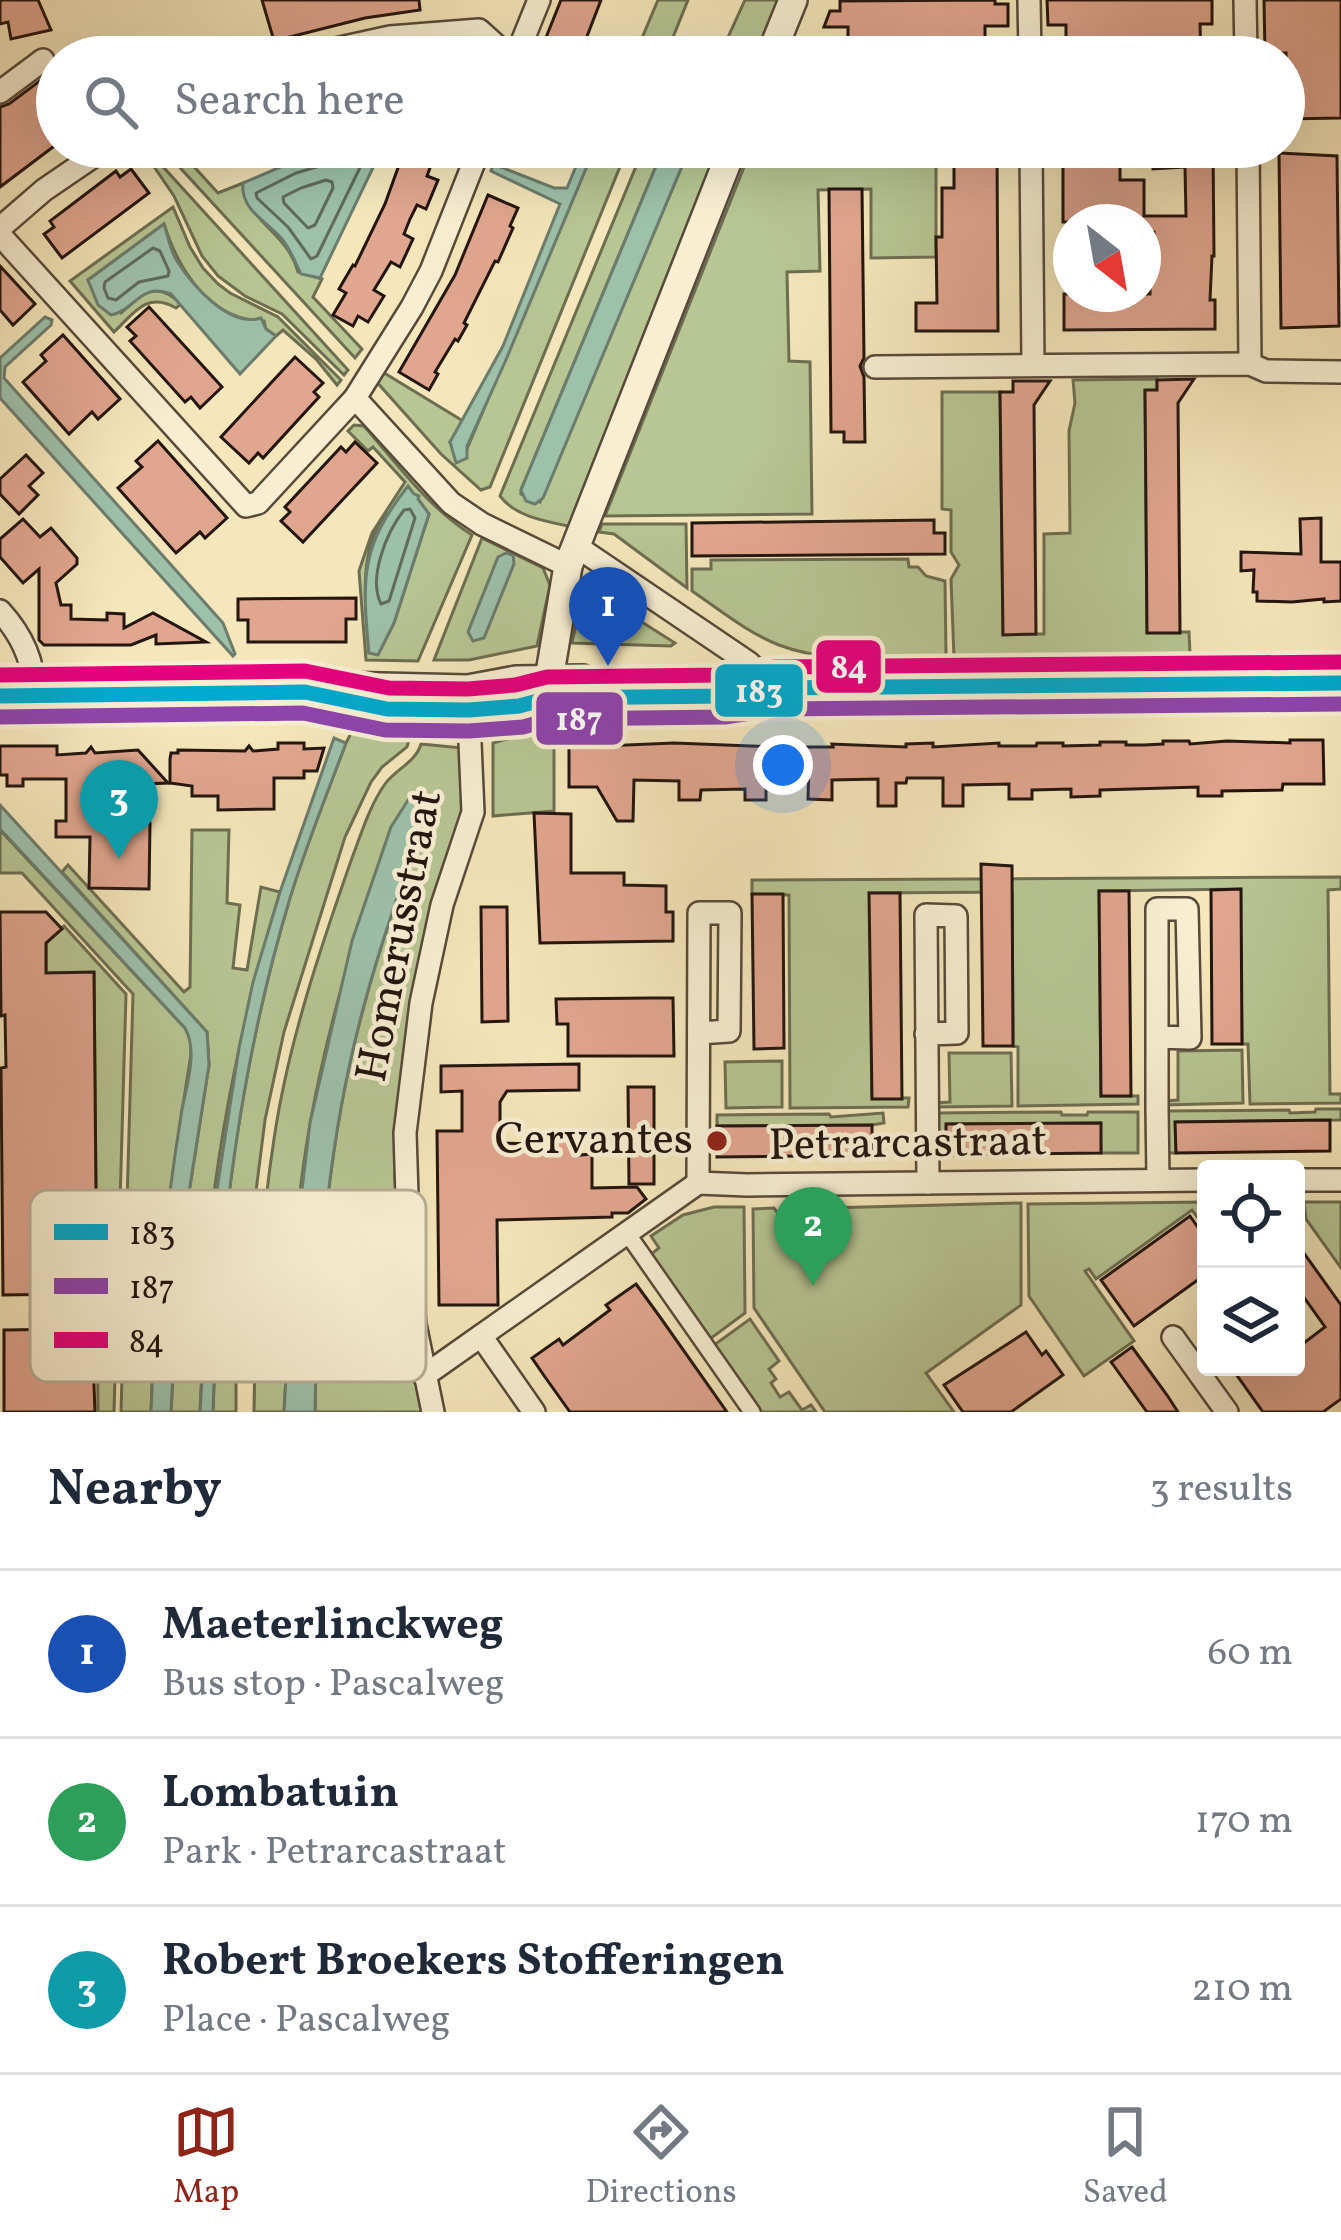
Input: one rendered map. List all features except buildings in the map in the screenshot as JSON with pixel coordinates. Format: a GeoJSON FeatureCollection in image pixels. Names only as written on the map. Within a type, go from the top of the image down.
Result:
{"type":"FeatureCollection","features":[{"type":"Feature","properties":{"kind":"street"},"geometry":{"type":"LineString","coordinates":[[523,36],[539,0]]}},
{"type":"Feature","properties":{"kind":"street"},"geometry":{"type":"LineString","coordinates":[[778,36],[793,0]]}},
{"type":"Feature","properties":{"kind":"street"},"geometry":{"type":"LineString","coordinates":[[1029,0],[1030,36]]}},
{"type":"Feature","properties":{"kind":"street"},"geometry":{"type":"LineString","coordinates":[[1245,0],[1246,36]]}},
{"type":"Feature","properties":{"kind":"street"},"geometry":{"type":"LineString","coordinates":[[403,36],[478,30],[486,36]]}},
{"type":"Feature","properties":{"kind":"street"},"geometry":{"type":"LineString","coordinates":[[0,92],[36,66]]}},
{"type":"Feature","properties":{"kind":"street"},"geometry":{"type":"LineString","coordinates":[[75,168],[0,232],[246,506],[258,503],[355,398],[412,307],[471,168]]}},
{"type":"Feature","properties":{"kind":"street"},"geometry":{"type":"LineString","coordinates":[[549,689],[572,556],[725,168]]}},
{"type":"Feature","properties":{"kind":"street"},"geometry":{"type":"LineString","coordinates":[[1031,168],[1033,365]]}},
{"type":"Feature","properties":{"kind":"street"},"geometry":{"type":"LineString","coordinates":[[1248,168],[1250,364]]}},
{"type":"Feature","properties":{"kind":"street"},"geometry":{"type":"LineString","coordinates":[[875,368],[1250,364],[1266,371],[1341,372]]}},
{"type":"Feature","properties":{"kind":"street"},"geometry":{"type":"LineString","coordinates":[[355,398],[451,503],[482,524],[572,556],[749,663],[775,688]]}},
{"type":"Feature","properties":{"kind":"street"},"geometry":{"type":"LineString","coordinates":[[0,611],[26,648],[35,674],[34,695]]}},
{"type":"Feature","properties":{"kind":"street"},"geometry":{"type":"LineString","coordinates":[[0,696],[304,692],[339,686],[468,699],[516,680],[549,689],[723,680],[775,688],[1341,683]]}},
{"type":"Feature","properties":{"kind":"street","name":"Homerusstraat"},"geometry":{"type":"LineString","coordinates":[[407,1190],[405,1133],[421,1003],[442,905],[472,812],[468,699]]}},
{"type":"Feature","properties":{"kind":"street"},"geometry":{"type":"LineString","coordinates":[[1157,1037],[1190,1038],[1187,909],[1156,909],[1157,1037],[1159,1180]]}},
{"type":"Feature","properties":{"kind":"street"},"geometry":{"type":"LineString","coordinates":[[426,1375],[698,1183],[699,913],[730,913],[729,1030],[699,1033]]}},
{"type":"Feature","properties":{"kind":"street"},"geometry":{"type":"LineString","coordinates":[[926,1034],[957,1033],[956,916],[926,915],[926,1034],[928,1183]]}},
{"type":"Feature","properties":{"kind":"street","name":"Petrarcastraat"},"geometry":{"type":"LineString","coordinates":[[698,1183],[1197,1180]]}},
{"type":"Feature","properties":{"kind":"street"},"geometry":{"type":"LineString","coordinates":[[1305,1180],[1341,1180]]}},
{"type":"Feature","properties":{"kind":"street"},"geometry":{"type":"LineString","coordinates":[[627,1233],[752,1412]]}},
{"type":"Feature","properties":{"kind":"street"},"geometry":{"type":"LineString","coordinates":[[481,1336],[534,1412]]}},
{"type":"Feature","properties":{"kind":"street"},"geometry":{"type":"LineString","coordinates":[[1174,1336],[1227,1412]]}},
{"type":"Feature","properties":{"kind":"street","name":"Homerusstraat"},"geometry":{"type":"LineString","coordinates":[[426,1382],[433,1412]]}},
{"type":"Feature","properties":{"kind":"shaded area"},"geometry":{"type":"Polygon","coordinates":[[[658,0],[688,0],[673,36],[643,36],[658,0]]]}},
{"type":"Feature","properties":{"kind":"shaded area"},"geometry":{"type":"Polygon","coordinates":[[[745,0],[779,0],[764,36],[729,36],[745,0]]]}},
{"type":"Feature","properties":{"kind":"shaded area"},"geometry":{"type":"Polygon","coordinates":[[[155,168],[164,168],[348,370],[344,375],[282,314],[218,276],[202,256],[174,196],[155,168]]]}},
{"type":"Feature","properties":{"kind":"shaded area"},"geometry":{"type":"Polygon","coordinates":[[[180,168],[195,168],[218,193],[243,183],[250,206],[285,246],[298,272],[322,279],[313,297],[362,349],[355,358],[180,168]]]}},
{"type":"Feature","properties":{"kind":"shaded area"},"geometry":{"type":"Polygon","coordinates":[[[586,168],[619,168],[490,487],[481,490],[441,454],[375,380],[381,371],[463,421],[450,442],[466,451],[586,168]]]}},
{"type":"Feature","properties":{"kind":"shaded area"},"geometry":{"type":"Polygon","coordinates":[[[635,168],[655,168],[521,490],[540,502],[681,168],[712,168],[574,517],[568,526],[539,520],[500,496],[635,168]]]}},
{"type":"Feature","properties":{"kind":"shaded area"},"geometry":{"type":"Polygon","coordinates":[[[744,168],[936,168],[936,257],[871,258],[871,189],[818,190],[820,271],[787,272],[789,361],[810,362],[812,514],[605,516],[744,168]]]}},
{"type":"Feature","properties":{"kind":"shaded area"},"geometry":{"type":"Polygon","coordinates":[[[173,207],[203,268],[230,293],[278,317],[341,380],[337,385],[283,330],[276,336],[264,321],[245,319],[212,302],[178,258],[164,224],[88,280],[121,313],[150,292],[164,292],[181,304],[176,308],[149,303],[114,332],[70,281],[173,207]]]}},
{"type":"Feature","properties":{"kind":"shaded area"},"geometry":{"type":"Polygon","coordinates":[[[1157,379],[1157,390],[1145,391],[1147,632],[1189,632],[1190,654],[954,657],[951,579],[959,565],[951,552],[951,510],[942,509],[942,392],[1000,392],[1003,634],[1044,634],[1044,534],[1070,533],[1073,380],[1157,379]]]}},
{"type":"Feature","properties":{"kind":"shaded area"},"geometry":{"type":"Polygon","coordinates":[[[354,425],[364,426],[427,498],[472,535],[418,661],[366,660],[359,571],[372,533],[405,482],[373,447],[368,451],[348,431],[354,425]],[[417,498],[387,515],[375,532],[365,583],[369,653],[378,654],[394,623],[429,514],[417,498]]]}},
{"type":"Feature","properties":{"kind":"shaded area"},"geometry":{"type":"Polygon","coordinates":[[[602,524],[686,524],[687,588],[614,534],[599,532],[602,524]]]}},
{"type":"Feature","properties":{"kind":"shaded area"},"geometry":{"type":"Polygon","coordinates":[[[482,538],[543,568],[550,585],[537,646],[469,660],[434,660],[482,538]]]}},
{"type":"Feature","properties":{"kind":"shaded area"},"geometry":{"type":"Polygon","coordinates":[[[908,559],[909,567],[945,581],[946,656],[861,658],[799,651],[756,634],[692,591],[692,569],[711,569],[711,560],[908,559]]]}},
{"type":"Feature","properties":{"kind":"shaded area"},"geometry":{"type":"Polygon","coordinates":[[[585,586],[675,643],[572,643],[585,586]]]}},
{"type":"Feature","properties":{"kind":"shaded area"},"geometry":{"type":"Polygon","coordinates":[[[554,726],[554,811],[493,816],[493,743],[554,726]]]}},
{"type":"Feature","properties":{"kind":"shaded area"},"geometry":{"type":"Polygon","coordinates":[[[353,729],[409,740],[371,782],[345,837],[284,1032],[256,1190],[230,1190],[245,1088],[273,961],[296,878],[353,729]]]}},
{"type":"Feature","properties":{"kind":"shaded area"},"geometry":{"type":"Polygon","coordinates":[[[421,744],[463,748],[464,804],[428,919],[403,1055],[395,1190],[329,1190],[352,1052],[427,810],[391,827],[318,1082],[300,1190],[267,1190],[296,1032],[328,927],[370,810],[385,784],[421,744]]]}},
{"type":"Feature","properties":{"kind":"shaded area"},"geometry":{"type":"Polygon","coordinates":[[[0,830],[190,1037],[171,1190],[127,1190],[133,994],[22,873],[0,873],[0,830]]]}},
{"type":"Feature","properties":{"kind":"shaded area"},"geometry":{"type":"Polygon","coordinates":[[[192,830],[229,830],[227,903],[240,905],[233,968],[247,970],[261,887],[280,892],[246,1019],[215,1190],[189,1190],[209,1065],[207,1032],[62,872],[68,865],[184,992],[190,987],[192,830]]]}},
{"type":"Feature","properties":{"kind":"shaded area"},"geometry":{"type":"Polygon","coordinates":[[[1341,877],[1341,889],[1328,890],[1330,1094],[1341,1094],[1341,1103],[1250,1104],[1248,1044],[1242,1044],[1240,889],[1099,891],[1101,1096],[1138,1096],[1138,1104],[1018,1106],[1012,892],[870,893],[872,1098],[909,1098],[908,1107],[790,1108],[789,895],[752,894],[752,880],[1341,877]]]}},
{"type":"Feature","properties":{"kind":"shaded area"},"geometry":{"type":"Polygon","coordinates":[[[64,926],[126,994],[120,1190],[96,1190],[94,973],[46,973],[46,943],[64,926]]]}},
{"type":"Feature","properties":{"kind":"shaded area"},"geometry":{"type":"Polygon","coordinates":[[[1242,1050],[1243,1103],[1164,1105],[1164,1101],[1178,1100],[1178,1051],[1242,1050]]]}},
{"type":"Feature","properties":{"kind":"shaded area"},"geometry":{"type":"Polygon","coordinates":[[[949,1053],[1011,1053],[1012,1106],[935,1107],[935,1103],[950,1102],[949,1053]]]}},
{"type":"Feature","properties":{"kind":"shaded area"},"geometry":{"type":"Polygon","coordinates":[[[782,1061],[782,1107],[726,1108],[725,1062],[782,1061]]]}},
{"type":"Feature","properties":{"kind":"shaded area"},"geometry":{"type":"Polygon","coordinates":[[[1341,1109],[1341,1120],[1176,1122],[1176,1153],[1164,1153],[1164,1111],[1290,1113],[1341,1109]]]}},
{"type":"Feature","properties":{"kind":"shaded area"},"geometry":{"type":"Polygon","coordinates":[[[1138,1112],[1138,1153],[1101,1153],[1100,1123],[947,1124],[946,1155],[935,1155],[935,1113],[1138,1112]]]}},
{"type":"Feature","properties":{"kind":"shaded area"},"geometry":{"type":"Polygon","coordinates":[[[883,1113],[884,1123],[872,1125],[717,1126],[717,1115],[883,1113]]]}},
{"type":"Feature","properties":{"kind":"shaded area"},"geometry":{"type":"Polygon","coordinates":[[[1197,1202],[1197,1217],[1192,1210],[1096,1279],[1089,1269],[1085,1271],[1134,1341],[1084,1376],[1029,1296],[1028,1204],[1197,1202]]]}},
{"type":"Feature","properties":{"kind":"shaded area"},"geometry":{"type":"Polygon","coordinates":[[[1305,1202],[1341,1202],[1341,1268],[1306,1219],[1305,1202]]]}},
{"type":"Feature","properties":{"kind":"shaded area"},"geometry":{"type":"Polygon","coordinates":[[[1021,1203],[1021,1305],[926,1373],[954,1412],[825,1412],[754,1308],[753,1209],[774,1208],[781,1217],[791,1208],[811,1208],[817,1216],[827,1208],[1021,1203]]]}},
{"type":"Feature","properties":{"kind":"shaded area"},"geometry":{"type":"Polygon","coordinates":[[[714,1207],[744,1207],[745,1313],[710,1339],[650,1255],[659,1248],[651,1236],[683,1215],[714,1207]]]}},
{"type":"Feature","properties":{"kind":"shaded area"},"geometry":{"type":"Polygon","coordinates":[[[750,1319],[779,1361],[769,1369],[780,1397],[789,1392],[802,1410],[811,1405],[816,1412],[761,1412],[714,1345],[750,1319]]]}},
{"type":"Feature","properties":{"kind":"shaded area"},"geometry":{"type":"Polygon","coordinates":[[[98,1382],[115,1382],[114,1412],[98,1412],[98,1382]]]}},
{"type":"Feature","properties":{"kind":"shaded area"},"geometry":{"type":"Polygon","coordinates":[[[122,1382],[152,1382],[151,1412],[121,1412],[122,1382]]]}},
{"type":"Feature","properties":{"kind":"shaded area"},"geometry":{"type":"Polygon","coordinates":[[[173,1382],[202,1382],[200,1412],[171,1412],[173,1382]]]}},
{"type":"Feature","properties":{"kind":"shaded area"},"geometry":{"type":"Polygon","coordinates":[[[215,1382],[236,1382],[236,1412],[213,1412],[215,1382]]]}},
{"type":"Feature","properties":{"kind":"shaded area"},"geometry":{"type":"Polygon","coordinates":[[[255,1382],[286,1382],[284,1412],[254,1412],[255,1382]]]}},
{"type":"Feature","properties":{"kind":"shaded area"},"geometry":{"type":"Polygon","coordinates":[[[316,1382],[416,1382],[425,1412],[315,1412],[316,1382]]]}},
{"type":"Feature","properties":{"kind":"water"},"geometry":{"type":"Polygon","coordinates":[[[278,168],[373,168],[320,278],[301,274],[282,239],[250,208],[243,183],[278,168]]]}},
{"type":"Feature","properties":{"kind":"water"},"geometry":{"type":"Polygon","coordinates":[[[492,168],[567,188],[575,168],[586,168],[467,446],[467,458],[456,463],[450,442],[503,346],[560,204],[492,168]]]}},
{"type":"Feature","properties":{"kind":"water"},"geometry":{"type":"Polygon","coordinates":[[[655,168],[681,168],[543,498],[535,504],[526,501],[521,490],[655,168]]]}},
{"type":"Feature","properties":{"kind":"water"},"geometry":{"type":"Polygon","coordinates":[[[164,224],[175,257],[202,292],[236,317],[261,318],[276,336],[240,374],[171,294],[145,294],[111,315],[98,305],[88,280],[164,224]]]}},
{"type":"Feature","properties":{"kind":"water"},"geometry":{"type":"Polygon","coordinates":[[[45,317],[52,320],[51,325],[5,367],[4,378],[223,623],[233,656],[0,398],[0,358],[45,317]]]}},
{"type":"Feature","properties":{"kind":"water"},"geometry":{"type":"Polygon","coordinates":[[[408,486],[429,514],[394,623],[378,655],[369,653],[368,565],[381,527],[408,486]]]}},
{"type":"Feature","properties":{"kind":"water"},"geometry":{"type":"Polygon","coordinates":[[[513,555],[514,564],[484,638],[473,641],[468,632],[498,557],[513,555]]]}},
{"type":"Feature","properties":{"kind":"water"},"geometry":{"type":"Polygon","coordinates":[[[334,738],[346,743],[296,878],[273,961],[245,1088],[230,1190],[217,1190],[239,1048],[280,892],[334,738]]]}},
{"type":"Feature","properties":{"kind":"water"},"geometry":{"type":"Polygon","coordinates":[[[410,797],[422,801],[427,809],[352,1052],[329,1190],[302,1190],[310,1123],[352,941],[391,827],[410,797]]]}},
{"type":"Feature","properties":{"kind":"water"},"geometry":{"type":"Polygon","coordinates":[[[0,805],[207,1032],[209,1065],[189,1190],[171,1190],[190,1068],[185,1028],[0,829],[0,805]]]}},
{"type":"Feature","properties":{"kind":"water"},"geometry":{"type":"Polygon","coordinates":[[[153,1382],[173,1382],[171,1412],[151,1412],[153,1382]]]}},
{"type":"Feature","properties":{"kind":"water"},"geometry":{"type":"Polygon","coordinates":[[[202,1382],[215,1382],[213,1412],[200,1412],[202,1382]]]}},
{"type":"Feature","properties":{"kind":"water"},"geometry":{"type":"Polygon","coordinates":[[[286,1382],[316,1382],[315,1412],[284,1412],[286,1382]]]}},
{"type":"Feature","properties":{"kind":"transit line","name":"84"},"geometry":{"type":"LineString","coordinates":[[0,675],[305,671],[389,688],[468,689],[547,677],[723,675],[775,667],[1341,662]]}},
{"type":"Feature","properties":{"kind":"transit line","name":"183"},"geometry":{"type":"LineString","coordinates":[[0,696],[305,692],[387,709],[469,710],[549,698],[725,696],[775,688],[1341,683]]}},
{"type":"Feature","properties":{"kind":"transit line","name":"187"},"geometry":{"type":"LineString","coordinates":[[0,717],[303,713],[385,730],[469,731],[523,727],[552,719],[725,717],[777,709],[1341,704]]}},
{"type":"Feature","properties":{"kind":"place","name":"Maeterlinckweg"},"geometry":{"type":"Point","coordinates":[608,666]}},
{"type":"Feature","properties":{"kind":"place","name":"Robert Broekers Stofferingen"},"geometry":{"type":"Point","coordinates":[119,859]}},
{"type":"Feature","properties":{"kind":"place","name":"Cervantes"},"geometry":{"type":"Point","coordinates":[717,1141]}},
{"type":"Feature","properties":{"kind":"place","name":"Lombatuin"},"geometry":{"type":"Point","coordinates":[813,1286]}}]}
